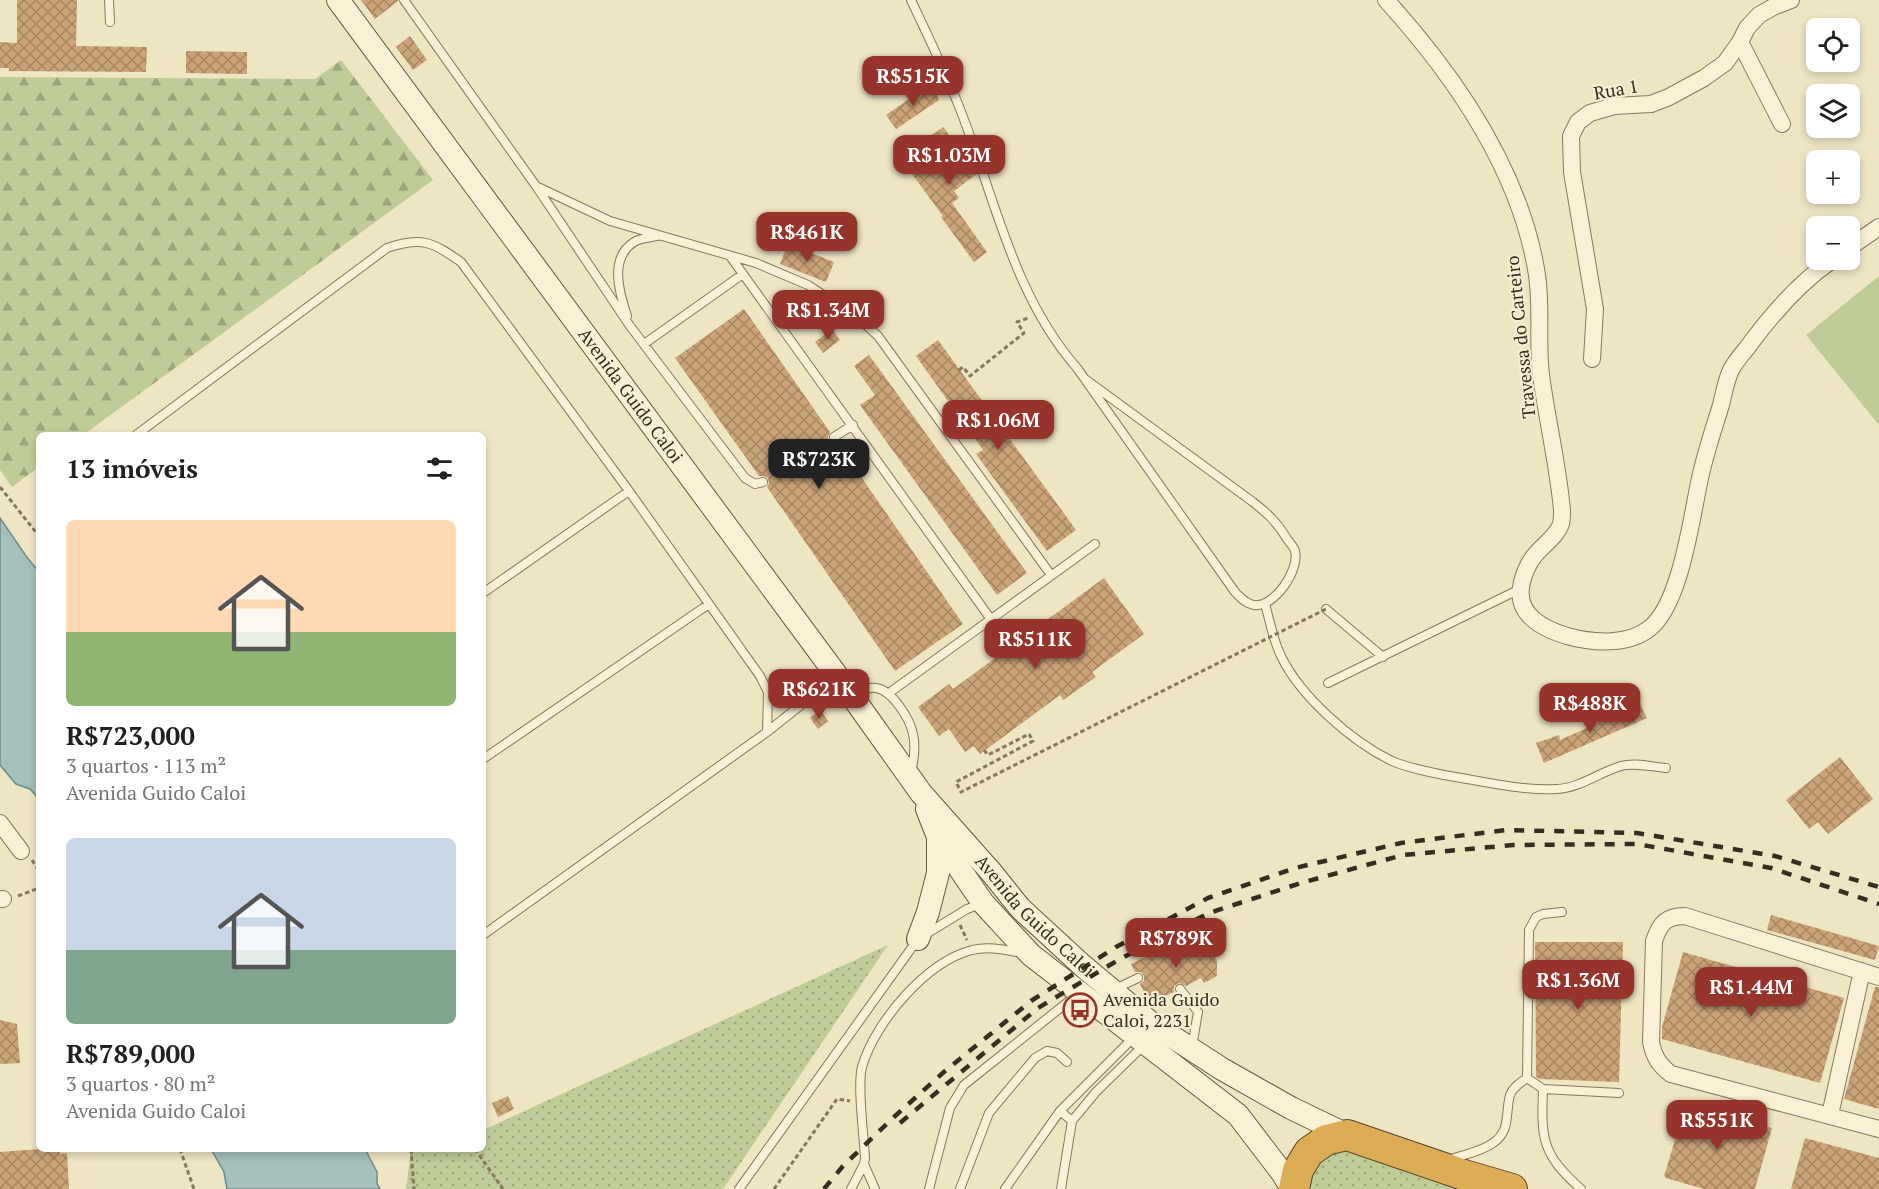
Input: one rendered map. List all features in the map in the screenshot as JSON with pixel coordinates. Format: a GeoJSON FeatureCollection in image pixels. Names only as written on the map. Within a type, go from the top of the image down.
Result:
{"type":"FeatureCollection","features":[{"type":"Feature","properties":{"kind":"highway"},"geometry":{"type":"LineString","coordinates":[[1293,1189],[1298,1170],[1309,1152],[1326,1140],[1347,1135],[1434,1165],[1475,1182],[1512,1189]]}},
{"type":"Feature","properties":{"kind":"main road","name":"Avenida Guido Caloi"},"geometry":{"type":"LineString","coordinates":[[338,0],[843,684],[915,786],[1020,908],[1151,1023],[1222,1070],[1291,1108],[1347,1135]]}},
{"type":"Feature","properties":{"kind":"main road","name":"Avenida Guido Caloi"},"geometry":{"type":"LineString","coordinates":[[915,786],[938,837],[983,903],[1031,955],[1239,1115],[1293,1189]]}},
{"type":"Feature","properties":{"kind":"main road"},"geometry":{"type":"LineString","coordinates":[[918,939],[938,873],[938,837]]}},
{"type":"Feature","properties":{"kind":"main road"},"geometry":{"type":"LineString","coordinates":[[983,903],[1020,908]]}},
{"type":"Feature","properties":{"kind":"street","name":"Travessa do Carteiro"},"geometry":{"type":"LineString","coordinates":[[1386,0],[1438,61],[1466,102],[1493,148],[1518,205],[1530,243],[1537,274],[1541,311],[1541,373],[1562,510],[1561,524],[1534,556],[1521,589]]}},
{"type":"Feature","properties":{"kind":"street","name":"Rua 1"},"geometry":{"type":"LineString","coordinates":[[1592,359],[1595,309],[1572,172],[1571,136],[1578,122],[1590,114],[1614,106],[1652,104],[1704,78],[1725,63],[1747,28],[1759,15],[1791,0]]}},
{"type":"Feature","properties":{"kind":"street"},"geometry":{"type":"LineString","coordinates":[[1740,42],[1782,124]]}},
{"type":"Feature","properties":{"kind":"street"},"geometry":{"type":"LineString","coordinates":[[1860,240],[1879,227]]}},
{"type":"Feature","properties":{"kind":"street"},"geometry":{"type":"LineString","coordinates":[[1521,589],[1522,604],[1527,614],[1550,631],[1582,640],[1609,642],[1631,637],[1650,628],[1664,612],[1674,590],[1699,482],[1732,369],[1761,329],[1818,270]]}},
{"type":"Feature","properties":{"kind":"street"},"geometry":{"type":"LineString","coordinates":[[0,823],[21,851]]}},
{"type":"Feature","properties":{"kind":"street"},"geometry":{"type":"LineString","coordinates":[[1879,977],[1685,916],[1673,916],[1666,919],[1659,927],[1654,941],[1651,1042],[1660,1065],[1671,1074],[1879,1129]]}},
{"type":"Feature","properties":{"kind":"street"},"geometry":{"type":"LineString","coordinates":[[1830,1115],[1862,970]]}},
{"type":"Feature","properties":{"kind":"lane"},"geometry":{"type":"LineString","coordinates":[[109,0],[110,22]]}},
{"type":"Feature","properties":{"kind":"lane"},"geometry":{"type":"LineString","coordinates":[[404,0],[536,186],[630,326],[746,478],[755,484],[763,482]]}},
{"type":"Feature","properties":{"kind":"lane"},"geometry":{"type":"LineString","coordinates":[[911,0],[958,103],[1020,276],[1038,314],[1235,592],[1253,606],[1265,604],[1284,587],[1294,570],[1295,552],[1277,521],[1085,379]]}},
{"type":"Feature","properties":{"kind":"lane"},"geometry":{"type":"LineString","coordinates":[[536,186],[610,221],[756,263],[808,285],[856,316],[878,336],[1051,575]]}},
{"type":"Feature","properties":{"kind":"lane"},"geometry":{"type":"LineString","coordinates":[[630,326],[619,292],[617,272],[623,254],[635,241],[657,236]]}},
{"type":"Feature","properties":{"kind":"lane"},"geometry":{"type":"LineString","coordinates":[[140,432],[387,248],[407,241],[438,246],[461,262],[629,491],[760,676],[768,692],[767,732]]}},
{"type":"Feature","properties":{"kind":"lane"},"geometry":{"type":"LineString","coordinates":[[730,256],[990,618]]}},
{"type":"Feature","properties":{"kind":"lane"},"geometry":{"type":"LineString","coordinates":[[644,344],[743,274]]}},
{"type":"Feature","properties":{"kind":"lane"},"geometry":{"type":"LineString","coordinates":[[834,437],[853,425]]}},
{"type":"Feature","properties":{"kind":"lane"},"geometry":{"type":"LineString","coordinates":[[486,591],[629,491]]}},
{"type":"Feature","properties":{"kind":"lane"},"geometry":{"type":"LineString","coordinates":[[889,693],[1095,544]]}},
{"type":"Feature","properties":{"kind":"lane"},"geometry":{"type":"LineString","coordinates":[[1328,683],[1521,589]]}},
{"type":"Feature","properties":{"kind":"lane"},"geometry":{"type":"LineString","coordinates":[[486,757],[709,604]]}},
{"type":"Feature","properties":{"kind":"lane"},"geometry":{"type":"LineString","coordinates":[[1265,604],[1280,656],[1296,681],[1316,705],[1337,723],[1367,746],[1393,761],[1439,774],[1490,784],[1558,789],[1578,784],[1624,765],[1666,768]]}},
{"type":"Feature","properties":{"kind":"lane"},"geometry":{"type":"LineString","coordinates":[[1326,609],[1383,657]]}},
{"type":"Feature","properties":{"kind":"lane"},"geometry":{"type":"LineString","coordinates":[[486,933],[767,732],[843,684],[874,687],[889,693],[904,713],[913,733],[915,786]]}},
{"type":"Feature","properties":{"kind":"lane"},"geometry":{"type":"LineString","coordinates":[[739,1189],[918,939],[967,909],[983,903]]}},
{"type":"Feature","properties":{"kind":"lane"},"geometry":{"type":"LineString","coordinates":[[1527,1078],[1529,930],[1536,917],[1562,912]]}},
{"type":"Feature","properties":{"kind":"lane"},"geometry":{"type":"LineString","coordinates":[[851,1189],[865,1158],[861,1068],[876,1034],[909,991],[946,961],[972,950],[988,948],[1031,955]]}},
{"type":"Feature","properties":{"kind":"lane"},"geometry":{"type":"LineString","coordinates":[[1112,990],[1138,978]]}},
{"type":"Feature","properties":{"kind":"lane"},"geometry":{"type":"LineString","coordinates":[[1180,989],[1198,1012],[1191,1049]]}},
{"type":"Feature","properties":{"kind":"lane"},"geometry":{"type":"LineString","coordinates":[[928,1189],[950,1108],[964,1085],[1079,993]]}},
{"type":"Feature","properties":{"kind":"lane"},"geometry":{"type":"LineString","coordinates":[[1005,1189],[1060,1111],[1141,1040]]}},
{"type":"Feature","properties":{"kind":"lane"},"geometry":{"type":"LineString","coordinates":[[1061,1189],[1072,1120],[1141,1040]]}},
{"type":"Feature","properties":{"kind":"lane"},"geometry":{"type":"LineString","coordinates":[[960,1189],[988,1113],[1035,1058],[1047,1051],[1057,1053],[1067,1062]]}},
{"type":"Feature","properties":{"kind":"lane"},"geometry":{"type":"LineString","coordinates":[[1527,1078],[1544,1089],[1619,1093]]}},
{"type":"Feature","properties":{"kind":"lane"},"geometry":{"type":"LineString","coordinates":[[1434,1165],[1493,1144],[1502,1135],[1507,1125],[1510,1095],[1516,1086],[1527,1078]]}},
{"type":"Feature","properties":{"kind":"lane"},"geometry":{"type":"LineString","coordinates":[[1544,1089],[1543,1137],[1548,1151],[1581,1189]]}},
{"type":"Feature","properties":{"kind":"lane"},"geometry":{"type":"LineString","coordinates":[[1060,1111],[1072,1120]]}},
{"type":"Feature","properties":{"kind":"lane"},"geometry":{"type":"LineString","coordinates":[[864,1164],[875,1189]]}},
{"type":"Feature","properties":{"kind":"path"},"geometry":{"type":"LineString","coordinates":[[959,370],[963,367],[970,376],[1024,333],[1017,322]]}},
{"type":"Feature","properties":{"kind":"path"},"geometry":{"type":"LineString","coordinates":[[0,487],[36,532]]}},
{"type":"Feature","properties":{"kind":"path"},"geometry":{"type":"LineString","coordinates":[[984,750],[988,755],[1029,734],[1033,741],[956,782],[961,792],[1326,609]]}},
{"type":"Feature","properties":{"kind":"path"},"geometry":{"type":"LineString","coordinates":[[2,899],[27,894],[36,890]]}},
{"type":"Feature","properties":{"kind":"path"},"geometry":{"type":"LineString","coordinates":[[774,1189],[837,1099],[847,1099],[862,1107]]}},
{"type":"Feature","properties":{"kind":"path"},"geometry":{"type":"LineString","coordinates":[[181,1152],[194,1189]]}},
{"type":"Feature","properties":{"kind":"path"},"geometry":{"type":"LineString","coordinates":[[411,1152],[414,1189]]}},
{"type":"Feature","properties":{"kind":"path"},"geometry":{"type":"LineString","coordinates":[[477,1152],[503,1189]]}},
{"type":"Feature","properties":{"kind":"green space"},"geometry":{"type":"Polygon","coordinates":[[[341,60],[433,180],[87,432],[36,432],[36,469],[12,487],[0,470],[0,77],[315,79],[341,60]]]}},
{"type":"Feature","properties":{"kind":"green space"},"geometry":{"type":"Polygon","coordinates":[[[1879,276],[1879,425],[1806,335],[1879,276]]]}},
{"type":"Feature","properties":{"kind":"green space"},"geometry":{"type":"Polygon","coordinates":[[[888,945],[723,1189],[406,1189],[411,1152],[486,1152],[486,1129],[888,945]]]}},
{"type":"Feature","properties":{"kind":"green space"},"geometry":{"type":"Polygon","coordinates":[[[1335,1145],[1459,1189],[1312,1189],[1307,1180],[1313,1165],[1335,1145]]]}},
{"type":"Feature","properties":{"kind":"water"},"geometry":{"type":"Polygon","coordinates":[[[0,518],[36,568],[36,796],[30,789],[16,784],[0,765],[0,518]]]}},
{"type":"Feature","properties":{"kind":"water"},"geometry":{"type":"Polygon","coordinates":[[[213,1152],[367,1152],[377,1172],[377,1183],[380,1189],[227,1189],[224,1172],[213,1152]]]}},
{"type":"Feature","properties":{"kind":"building"},"geometry":{"type":"Polygon","coordinates":[[[17,0],[77,0],[76,46],[147,47],[146,72],[9,71],[9,68],[0,68],[0,42],[17,43],[17,0]]]}},
{"type":"Feature","properties":{"kind":"building"},"geometry":{"type":"Polygon","coordinates":[[[361,0],[398,0],[398,1],[375,19],[361,0]]]}},
{"type":"Feature","properties":{"kind":"building"},"geometry":{"type":"Polygon","coordinates":[[[410,36],[427,60],[413,70],[396,47],[410,36]]]}},
{"type":"Feature","properties":{"kind":"building"},"geometry":{"type":"Polygon","coordinates":[[[186,51],[247,52],[247,74],[186,73],[186,51]]]}},
{"type":"Feature","properties":{"kind":"building"},"geometry":{"type":"Polygon","coordinates":[[[932,83],[939,100],[896,129],[886,115],[932,83]]]}},
{"type":"Feature","properties":{"kind":"building"},"geometry":{"type":"Polygon","coordinates":[[[943,127],[975,168],[977,174],[954,191],[959,198],[952,203],[987,252],[974,262],[912,174],[934,157],[922,142],[943,127]]]}},
{"type":"Feature","properties":{"kind":"building"},"geometry":{"type":"Polygon","coordinates":[[[788,244],[834,262],[826,282],[780,264],[788,244]]]}},
{"type":"Feature","properties":{"kind":"building"},"geometry":{"type":"Polygon","coordinates":[[[744,309],[830,432],[829,441],[837,442],[963,624],[895,671],[767,487],[768,478],[759,476],[675,358],[744,309]]]}},
{"type":"Feature","properties":{"kind":"building"},"geometry":{"type":"Polygon","coordinates":[[[832,329],[840,340],[823,353],[815,342],[832,329]]]}},
{"type":"Feature","properties":{"kind":"building"},"geometry":{"type":"Polygon","coordinates":[[[938,340],[1076,530],[1047,551],[976,454],[983,450],[916,356],[938,340]]]}},
{"type":"Feature","properties":{"kind":"building"},"geometry":{"type":"Polygon","coordinates":[[[869,355],[1027,573],[997,595],[860,405],[875,395],[854,366],[869,355]]]}},
{"type":"Feature","properties":{"kind":"building"},"geometry":{"type":"Polygon","coordinates":[[[1104,578],[1144,634],[1092,672],[1096,677],[1063,700],[1060,695],[980,754],[974,746],[965,752],[949,729],[939,736],[918,707],[949,684],[953,689],[1104,578]]]}},
{"type":"Feature","properties":{"kind":"building"},"geometry":{"type":"Polygon","coordinates":[[[1640,704],[1647,718],[1544,763],[1536,743],[1559,735],[1560,740],[1640,704]]]}},
{"type":"Feature","properties":{"kind":"building"},"geometry":{"type":"Polygon","coordinates":[[[820,710],[828,721],[818,729],[810,718],[820,710]]]}},
{"type":"Feature","properties":{"kind":"building"},"geometry":{"type":"Polygon","coordinates":[[[1840,757],[1873,799],[1828,834],[1818,822],[1809,829],[1786,800],[1840,757]]]}},
{"type":"Feature","properties":{"kind":"building"},"geometry":{"type":"Polygon","coordinates":[[[1771,915],[1879,946],[1875,960],[1767,930],[1771,915]]]}},
{"type":"Feature","properties":{"kind":"building"},"geometry":{"type":"Polygon","coordinates":[[[1206,938],[1217,961],[1217,976],[1204,983],[1201,978],[1186,986],[1179,983],[1174,986],[1174,992],[1149,1003],[1140,984],[1144,981],[1144,976],[1141,972],[1135,972],[1131,964],[1165,947],[1167,952],[1206,938]]]}},
{"type":"Feature","properties":{"kind":"building"},"geometry":{"type":"Polygon","coordinates":[[[1535,942],[1623,942],[1619,1082],[1536,1077],[1535,942]]]}},
{"type":"Feature","properties":{"kind":"building"},"geometry":{"type":"Polygon","coordinates":[[[1683,952],[1844,998],[1820,1083],[1662,1039],[1662,1027],[1683,952]]]}},
{"type":"Feature","properties":{"kind":"building"},"geometry":{"type":"Polygon","coordinates":[[[1875,987],[1879,987],[1879,1109],[1844,1099],[1875,987]]]}},
{"type":"Feature","properties":{"kind":"building"},"geometry":{"type":"Polygon","coordinates":[[[0,1020],[17,1024],[20,1063],[0,1064],[0,1020]]]}},
{"type":"Feature","properties":{"kind":"building"},"geometry":{"type":"Polygon","coordinates":[[[508,1096],[514,1109],[498,1117],[492,1103],[508,1096]]]}},
{"type":"Feature","properties":{"kind":"building"},"geometry":{"type":"Polygon","coordinates":[[[1686,1104],[1772,1128],[1755,1189],[1704,1189],[1664,1176],[1686,1104]]]}},
{"type":"Feature","properties":{"kind":"building"},"geometry":{"type":"Polygon","coordinates":[[[1805,1138],[1879,1158],[1879,1189],[1791,1189],[1805,1138]]]}},
{"type":"Feature","properties":{"kind":"building"},"geometry":{"type":"Polygon","coordinates":[[[36,1149],[36,1152],[67,1153],[69,1189],[0,1189],[0,1152],[36,1149]]]}},
{"type":"Feature","properties":{"kind":"railway"},"geometry":{"type":"LineString","coordinates":[[824,1189],[843,1166],[894,1117],[945,1071],[1031,1001],[1116,947],[1208,898],[1295,868],[1401,843],[1506,830],[1637,833],[1775,856],[1879,887]]}},
{"type":"Feature","properties":{"kind":"railway"},"geometry":{"type":"LineString","coordinates":[[900,1123],[1038,1008],[1120,959],[1209,913],[1301,883],[1403,855],[1513,845],[1637,844],[1771,868],[1879,904]]}},
{"type":"Feature","properties":{"kind":"place","name":"Avenida Guido Caloi, 2231"},"geometry":{"type":"Point","coordinates":[1080,1010]}}]}
